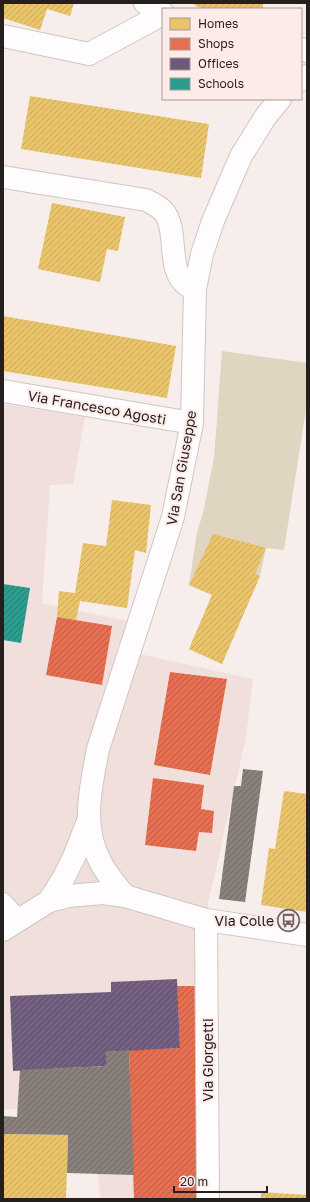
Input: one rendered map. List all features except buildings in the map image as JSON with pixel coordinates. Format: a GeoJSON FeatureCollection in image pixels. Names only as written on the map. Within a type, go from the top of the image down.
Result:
{"type":"FeatureCollection","features":[{"type":"Feature","properties":{"kind":"street"},"geometry":{"type":"LineString","coordinates":[[145,3],[162,13]]}},
{"type":"Feature","properties":{"kind":"street"},"geometry":{"type":"LineString","coordinates":[[3,36],[89,54],[162,15]]}},
{"type":"Feature","properties":{"kind":"street","name":"Via San Giuseppe"},"geometry":{"type":"LineString","coordinates":[[125,896],[107,874],[92,844],[88,821],[92,780],[98,749],[172,522],[192,423],[195,289],[202,254],[214,220],[241,156],[266,116],[279,100]]}},
{"type":"Feature","properties":{"kind":"street"},"geometry":{"type":"LineString","coordinates":[[3,177],[146,200],[157,206],[164,212],[169,221],[179,276],[186,285],[195,289]]}},
{"type":"Feature","properties":{"kind":"street","name":"Via Francesco Agosti"},"geometry":{"type":"LineString","coordinates":[[3,391],[192,423]]}},
{"type":"Feature","properties":{"kind":"street","name":"Via San Giuseppe"},"geometry":{"type":"LineString","coordinates":[[49,901],[74,857],[88,821]]}},
{"type":"Feature","properties":{"kind":"street"},"geometry":{"type":"LineString","coordinates":[[8,923],[49,901],[68,896],[103,893],[125,896],[206,920],[307,935]]}},
{"type":"Feature","properties":{"kind":"street","name":"Via Giorgetti"},"geometry":{"type":"LineString","coordinates":[[206,920],[208,1199]]}},
{"type":"Feature","properties":{"kind":"lane"},"geometry":{"type":"LineString","coordinates":[[3,902],[8,923]]}},
{"type":"Feature","properties":{"kind":"shaded area"},"geometry":{"type":"Polygon","coordinates":[[[222,351],[307,363],[307,403],[284,550],[266,548],[260,576],[222,664],[189,649],[212,595],[189,585],[197,532],[203,513],[214,458],[222,351]]]}},
{"type":"Feature","properties":{"kind":"shaded area"},"geometry":{"type":"Polygon","coordinates":[[[3,404],[85,417],[73,484],[50,485],[42,603],[128,621],[117,649],[253,679],[246,738],[208,903],[216,1199],[100,1199],[92,1110],[3,1109],[3,404]]]}},
{"type":"Feature","properties":{"kind":"place","name":"Via Colle"},"geometry":{"type":"Point","coordinates":[289,920]}}]}
